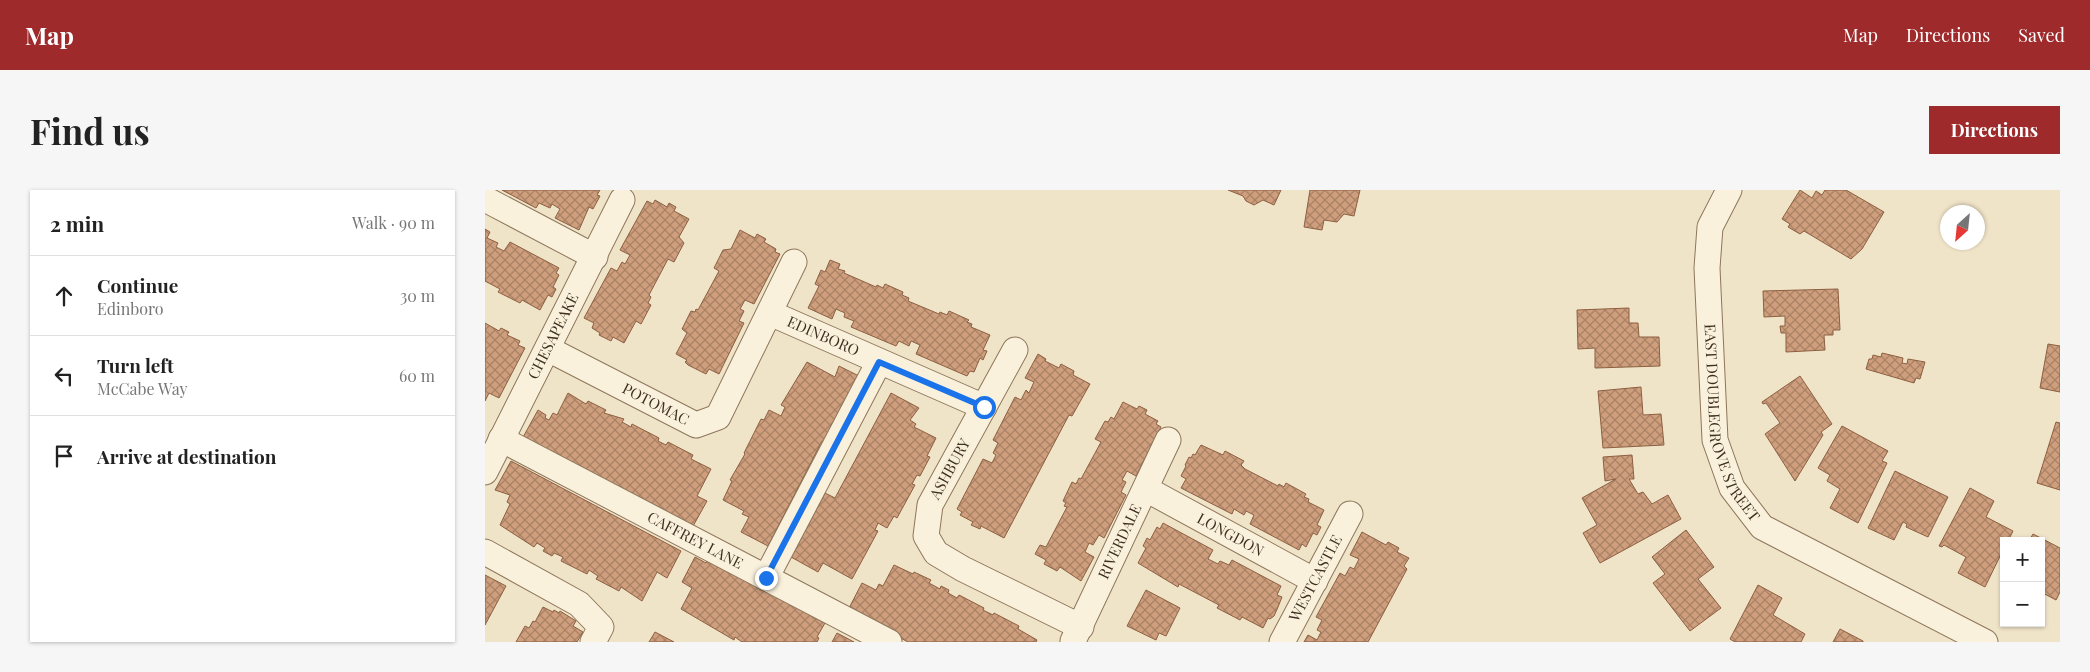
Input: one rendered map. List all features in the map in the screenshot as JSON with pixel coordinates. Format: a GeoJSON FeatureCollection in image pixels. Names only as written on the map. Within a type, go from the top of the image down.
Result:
{"type":"FeatureCollection","features":[{"type":"Feature","properties":{"kind":"street","name":"EAST DOUBLEGROVE STREET"},"geometry":{"type":"LineString","coordinates":[[1729,190],[1710,227],[1707,268],[1715,440],[1732,488],[1762,527],[1985,642]]}},
{"type":"Feature","properties":{"kind":"street"},"geometry":{"type":"LineString","coordinates":[[485,198],[595,257]]}},
{"type":"Feature","properties":{"kind":"street","name":"CHESAPEAKE"},"geometry":{"type":"LineString","coordinates":[[485,472],[595,257],[622,200]]}},
{"type":"Feature","properties":{"kind":"street","name":"POTOMAC"},"geometry":{"type":"LineString","coordinates":[[548,349],[696,425],[718,417],[794,262]]}},
{"type":"Feature","properties":{"kind":"street","name":"EDINBORO"},"geometry":{"type":"LineString","coordinates":[[770,313],[984,407]]}},
{"type":"Feature","properties":{"kind":"street","name":"ASHBURY"},"geometry":{"type":"LineString","coordinates":[[1015,350],[931,505],[926,536],[936,553],[1077,635]]}},
{"type":"Feature","properties":{"kind":"street"},"geometry":{"type":"LineString","coordinates":[[766,578],[879,362]]}},
{"type":"Feature","properties":{"kind":"street","name":"CAFFREY LANE"},"geometry":{"type":"LineString","coordinates":[[501,440],[889,642]]}},
{"type":"Feature","properties":{"kind":"street","name":"RIVERDALE"},"geometry":{"type":"LineString","coordinates":[[1077,635],[1168,440]]}},
{"type":"Feature","properties":{"kind":"street","name":"LONGDON"},"geometry":{"type":"LineString","coordinates":[[1146,489],[1315,581]]}},
{"type":"Feature","properties":{"kind":"street","name":"WESTCASTLE"},"geometry":{"type":"LineString","coordinates":[[1282,642],[1350,514]]}},
{"type":"Feature","properties":{"kind":"street"},"geometry":{"type":"LineString","coordinates":[[485,552],[579,604],[597,635]]}},
{"type":"Feature","properties":{"kind":"building"},"geometry":{"type":"Polygon","coordinates":[[[502,190],[600,190],[597,195],[600,196],[593,209],[589,207],[579,230],[555,218],[560,209],[552,204],[550,208],[539,203],[536,208],[502,190]]]}},
{"type":"Feature","properties":{"kind":"building"},"geometry":{"type":"Polygon","coordinates":[[[1228,190],[1281,190],[1274,205],[1263,200],[1254,205],[1246,201],[1243,196],[1228,190]]]}},
{"type":"Feature","properties":{"kind":"building"},"geometry":{"type":"Polygon","coordinates":[[[1310,190],[1360,190],[1354,216],[1344,214],[1337,222],[1324,220],[1322,230],[1304,227],[1310,190]]]}},
{"type":"Feature","properties":{"kind":"building"},"geometry":{"type":"Polygon","coordinates":[[[1800,190],[1812,198],[1816,191],[1822,195],[1825,190],[1846,190],[1884,212],[1862,249],[1851,259],[1804,231],[1800,234],[1788,227],[1790,224],[1782,219],[1800,190]]]}},
{"type":"Feature","properties":{"kind":"building"},"geometry":{"type":"Polygon","coordinates":[[[655,200],[667,207],[669,203],[676,207],[674,211],[689,219],[679,237],[684,243],[674,262],[668,259],[649,295],[651,297],[648,303],[651,305],[641,324],[636,321],[624,343],[613,337],[611,341],[599,335],[600,333],[592,328],[594,323],[584,318],[611,268],[617,271],[622,262],[625,264],[630,255],[620,250],[647,201],[653,204],[655,200]]]}},
{"type":"Feature","properties":{"kind":"building"},"geometry":{"type":"Polygon","coordinates":[[[485,229],[490,232],[487,238],[498,243],[496,247],[504,251],[510,242],[559,268],[556,273],[559,275],[553,287],[556,289],[552,297],[548,295],[540,310],[522,300],[520,303],[498,292],[500,289],[485,281],[485,229]]]}},
{"type":"Feature","properties":{"kind":"building"},"geometry":{"type":"Polygon","coordinates":[[[740,230],[755,238],[757,234],[766,239],[764,242],[776,249],[775,252],[780,254],[754,304],[745,300],[740,309],[744,311],[739,321],[744,323],[719,374],[709,369],[706,374],[688,365],[685,362],[687,360],[676,354],[687,333],[682,329],[691,311],[695,312],[696,309],[698,310],[719,271],[714,268],[723,250],[731,249],[740,230]]]}},
{"type":"Feature","properties":{"kind":"building"},"geometry":{"type":"Polygon","coordinates":[[[830,260],[840,264],[838,269],[845,271],[844,273],[876,287],[877,285],[883,288],[885,284],[903,292],[902,295],[909,298],[908,301],[939,314],[940,312],[947,315],[949,311],[969,320],[967,322],[972,324],[971,327],[990,335],[983,350],[987,351],[983,360],[980,358],[974,372],[970,371],[967,376],[916,354],[920,345],[911,341],[909,346],[899,341],[896,346],[851,327],[854,321],[844,317],[845,313],[836,309],[832,319],[808,308],[819,286],[815,284],[821,270],[825,272],[830,260]]]}},
{"type":"Feature","properties":{"kind":"building"},"geometry":{"type":"Polygon","coordinates":[[[1838,289],[1840,330],[1833,330],[1833,335],[1824,335],[1825,350],[1786,352],[1786,333],[1781,333],[1780,326],[1785,326],[1785,316],[1764,317],[1763,291],[1838,289]]]}},
{"type":"Feature","properties":{"kind":"building"},"geometry":{"type":"Polygon","coordinates":[[[1629,308],[1629,323],[1638,323],[1639,337],[1659,337],[1660,366],[1595,368],[1595,348],[1578,349],[1577,310],[1629,308]]]}},
{"type":"Feature","properties":{"kind":"building"},"geometry":{"type":"Polygon","coordinates":[[[485,323],[499,331],[501,328],[509,332],[507,335],[520,341],[518,345],[525,348],[499,398],[489,393],[485,401],[485,323]]]}},
{"type":"Feature","properties":{"kind":"building"},"geometry":{"type":"Polygon","coordinates":[[[2048,344],[2060,346],[2060,392],[2040,388],[2048,344]]]}},
{"type":"Feature","properties":{"kind":"building"},"geometry":{"type":"Polygon","coordinates":[[[1882,353],[1903,358],[1902,363],[1907,364],[1908,359],[1925,362],[1920,379],[1916,378],[1914,383],[1866,369],[1869,359],[1872,359],[1873,355],[1881,357],[1882,353]]]}},
{"type":"Feature","properties":{"kind":"building"},"geometry":{"type":"Polygon","coordinates":[[[1038,354],[1046,359],[1045,361],[1059,368],[1061,364],[1074,371],[1073,375],[1090,384],[1072,416],[1069,415],[1004,538],[981,526],[980,529],[971,525],[973,522],[960,515],[962,512],[957,509],[983,459],[992,463],[996,455],[993,453],[998,443],[993,440],[1015,397],[1021,400],[1026,390],[1029,393],[1034,382],[1025,378],[1038,354]]]}},
{"type":"Feature","properties":{"kind":"building"},"geometry":{"type":"Polygon","coordinates":[[[807,362],[835,377],[839,366],[867,380],[833,446],[822,441],[768,546],[741,532],[749,517],[742,514],[744,511],[723,500],[732,481],[730,480],[745,454],[761,419],[764,420],[769,410],[781,416],[785,407],[781,405],[807,362]]]}},
{"type":"Feature","properties":{"kind":"building"},"geometry":{"type":"Polygon","coordinates":[[[1800,376],[1832,424],[1821,432],[1823,435],[1795,481],[1765,434],[1780,423],[1766,403],[1763,404],[1762,402],[1800,376]]]}},
{"type":"Feature","properties":{"kind":"building"},"geometry":{"type":"Polygon","coordinates":[[[1641,387],[1643,415],[1661,414],[1664,445],[1603,448],[1598,391],[1641,387]]]}},
{"type":"Feature","properties":{"kind":"building"},"geometry":{"type":"Polygon","coordinates":[[[568,393],[586,404],[588,401],[606,410],[604,413],[624,419],[622,422],[631,427],[632,424],[659,438],[658,441],[666,445],[668,442],[693,455],[691,459],[711,469],[697,496],[707,501],[692,528],[522,439],[538,410],[546,415],[545,418],[549,420],[553,413],[557,415],[568,393]]]}},
{"type":"Feature","properties":{"kind":"building"},"geometry":{"type":"Polygon","coordinates":[[[891,393],[919,408],[910,420],[916,424],[914,427],[936,438],[927,456],[930,457],[920,476],[917,475],[912,484],[915,485],[897,518],[894,516],[887,528],[878,523],[875,530],[878,531],[852,579],[823,563],[818,572],[791,557],[825,493],[835,498],[891,393]]]}},
{"type":"Feature","properties":{"kind":"building"},"geometry":{"type":"Polygon","coordinates":[[[1123,402],[1137,409],[1139,406],[1147,410],[1145,414],[1158,421],[1156,424],[1161,427],[1136,476],[1127,471],[1122,480],[1126,482],[1121,492],[1126,495],[1104,538],[1099,535],[1093,545],[1089,543],[1085,552],[1094,557],[1081,581],[1060,567],[1057,571],[1044,564],[1046,560],[1035,554],[1040,545],[1046,547],[1067,507],[1064,506],[1066,503],[1063,501],[1072,482],[1076,484],[1079,478],[1081,479],[1101,442],[1095,439],[1105,421],[1108,422],[1111,417],[1114,419],[1123,402]]]}},
{"type":"Feature","properties":{"kind":"building"},"geometry":{"type":"Polygon","coordinates":[[[2056,422],[2060,423],[2060,490],[2037,483],[2056,422]]]}},
{"type":"Feature","properties":{"kind":"building"},"geometry":{"type":"Polygon","coordinates":[[[1842,426],[1888,451],[1882,461],[1887,463],[1858,523],[1830,508],[1840,489],[1827,481],[1830,475],[1818,468],[1842,426]]]}},
{"type":"Feature","properties":{"kind":"building"},"geometry":{"type":"Polygon","coordinates":[[[1201,445],[1223,455],[1225,451],[1244,461],[1241,465],[1245,469],[1278,486],[1279,484],[1284,487],[1286,483],[1306,494],[1304,497],[1309,499],[1308,502],[1324,510],[1317,525],[1321,527],[1317,535],[1313,533],[1306,547],[1302,544],[1299,550],[1250,524],[1254,515],[1246,511],[1244,515],[1234,509],[1232,514],[1181,488],[1186,479],[1181,476],[1185,465],[1189,457],[1191,458],[1193,454],[1195,455],[1201,445]]]}},
{"type":"Feature","properties":{"kind":"building"},"geometry":{"type":"Polygon","coordinates":[[[1632,455],[1634,479],[1629,479],[1638,494],[1643,492],[1652,504],[1668,495],[1681,519],[1600,563],[1583,533],[1597,525],[1582,498],[1616,479],[1605,481],[1603,457],[1632,455]]]}},
{"type":"Feature","properties":{"kind":"building"},"geometry":{"type":"Polygon","coordinates":[[[511,461],[681,551],[667,578],[657,572],[642,601],[621,587],[619,591],[596,579],[598,576],[589,570],[587,574],[561,561],[563,557],[554,553],[552,556],[543,551],[545,548],[537,543],[534,547],[500,525],[510,504],[507,502],[510,495],[495,490],[511,461]]]}},
{"type":"Feature","properties":{"kind":"building"},"geometry":{"type":"Polygon","coordinates":[[[1895,471],[1948,497],[1928,537],[1906,527],[1907,524],[1903,522],[1894,540],[1868,528],[1895,471]]]}},
{"type":"Feature","properties":{"kind":"building"},"geometry":{"type":"Polygon","coordinates":[[[1970,488],[1994,501],[1986,517],[2013,531],[2010,537],[2000,537],[2000,556],[1985,587],[1958,573],[1966,557],[1944,545],[1942,547],[1939,546],[1970,488]]]}},
{"type":"Feature","properties":{"kind":"building"},"geometry":{"type":"Polygon","coordinates":[[[1163,523],[1213,550],[1208,559],[1218,564],[1220,561],[1229,565],[1232,560],[1281,586],[1277,595],[1282,597],[1278,607],[1274,616],[1270,619],[1268,618],[1263,628],[1242,617],[1240,620],[1217,608],[1219,605],[1179,584],[1178,587],[1138,563],[1146,548],[1143,546],[1147,538],[1150,540],[1157,527],[1160,529],[1163,523]]]}},
{"type":"Feature","properties":{"kind":"building"},"geometry":{"type":"Polygon","coordinates":[[[1686,530],[1714,567],[1698,579],[1721,608],[1690,631],[1653,583],[1665,574],[1652,557],[1686,530]]]}},
{"type":"Feature","properties":{"kind":"building"},"geometry":{"type":"Polygon","coordinates":[[[1362,532],[1386,545],[1388,542],[1399,548],[1397,552],[1409,558],[1404,566],[1407,569],[1368,642],[1304,642],[1308,635],[1317,640],[1321,632],[1317,630],[1322,620],[1316,617],[1340,573],[1345,576],[1350,567],[1354,569],[1359,559],[1350,555],[1362,532]]]}},
{"type":"Feature","properties":{"kind":"building"},"geometry":{"type":"Polygon","coordinates":[[[2045,540],[2060,548],[2060,592],[2056,600],[2045,594],[2045,540]]]}},
{"type":"Feature","properties":{"kind":"building"},"geometry":{"type":"Polygon","coordinates":[[[695,557],[706,563],[708,558],[817,612],[815,618],[825,623],[817,637],[819,638],[817,642],[742,642],[735,637],[734,640],[681,609],[692,588],[682,582],[695,557]]]}},
{"type":"Feature","properties":{"kind":"building"},"geometry":{"type":"Polygon","coordinates":[[[894,565],[931,580],[929,583],[940,589],[941,586],[949,590],[948,593],[957,598],[959,595],[984,608],[983,610],[993,615],[994,613],[1019,626],[1018,629],[1037,640],[1036,642],[908,642],[848,610],[862,583],[876,590],[879,584],[883,586],[894,565]]]}},
{"type":"Feature","properties":{"kind":"building"},"geometry":{"type":"Polygon","coordinates":[[[485,575],[506,586],[485,625],[485,575]]]}},
{"type":"Feature","properties":{"kind":"building"},"geometry":{"type":"Polygon","coordinates":[[[1758,585],[1782,598],[1773,615],[1805,634],[1801,642],[1735,642],[1730,639],[1758,585]]]}},
{"type":"Feature","properties":{"kind":"building"},"geometry":{"type":"Polygon","coordinates":[[[1146,590],[1180,608],[1166,636],[1159,633],[1156,640],[1127,626],[1146,590]]]}},
{"type":"Feature","properties":{"kind":"building"},"geometry":{"type":"Polygon","coordinates":[[[543,607],[553,612],[554,610],[559,613],[560,611],[576,621],[573,626],[583,632],[577,642],[516,642],[525,626],[529,628],[533,621],[535,622],[543,607]]]}},
{"type":"Feature","properties":{"kind":"building"},"geometry":{"type":"Polygon","coordinates":[[[1840,629],[1863,641],[1863,642],[1833,642],[1840,629]]]}},
{"type":"Feature","properties":{"kind":"building"},"geometry":{"type":"Polygon","coordinates":[[[655,632],[674,642],[649,642],[655,632]]]}},
{"type":"Feature","properties":{"kind":"building"},"geometry":{"type":"Polygon","coordinates":[[[837,633],[854,642],[832,642],[837,633]]]}},
{"type":"Feature","properties":{"kind":"route"},"geometry":{"type":"LineString","coordinates":[[766,578],[879,362],[984,407]]}}]}
